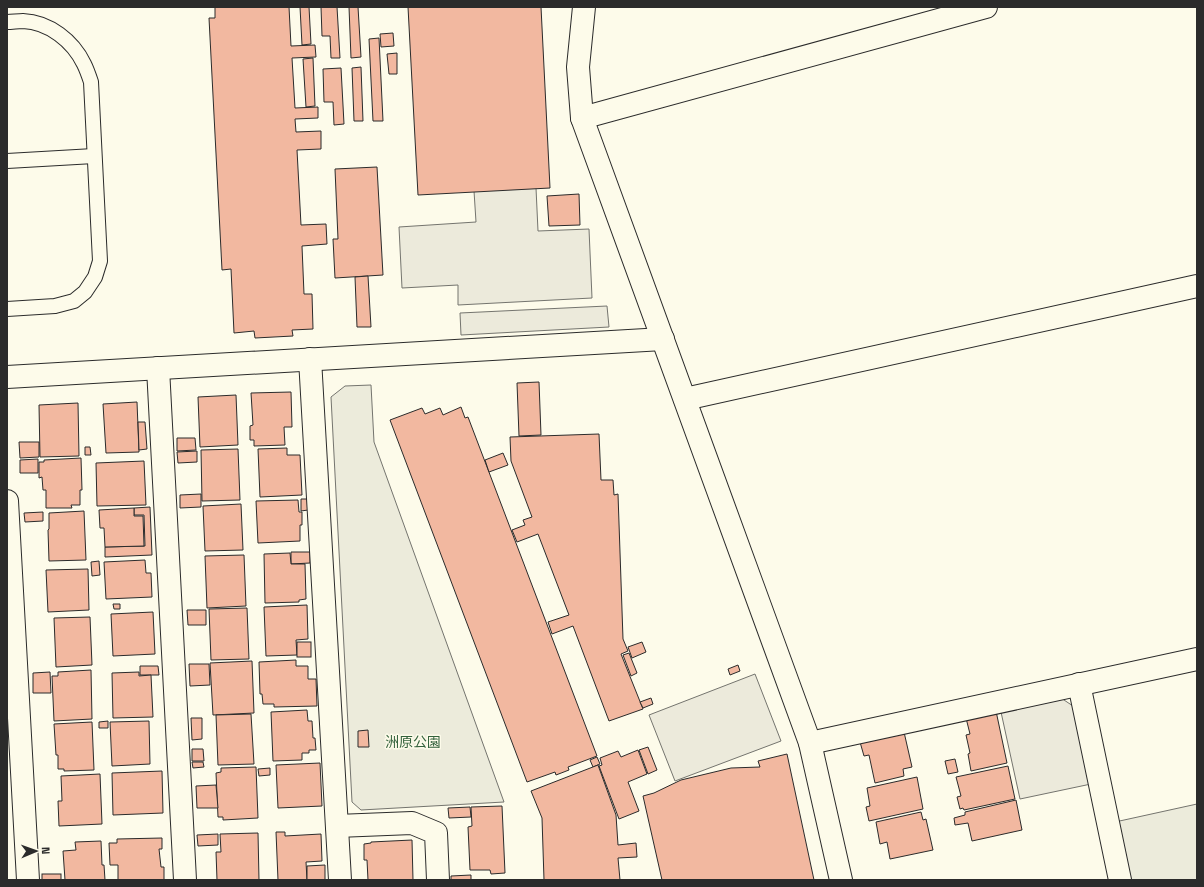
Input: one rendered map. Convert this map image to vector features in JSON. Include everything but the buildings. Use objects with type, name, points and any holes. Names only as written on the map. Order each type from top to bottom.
[{"type":"street","points":[[584,7],[578,67],[582,118],[810,743],[841,880]]},
{"type":"street","points":[[582,118],[986,7]]},
{"type":"street","points":[[685,399],[1197,286]]},
{"type":"street","points":[[7,377],[663,340]]},
{"type":"street","points":[[310,359],[340,880]]},
{"type":"street","points":[[158,368],[185,880]]},
{"type":"street","points":[[7,501],[28,880]]},
{"type":"street","points":[[810,743],[1197,659]]},
{"type":"street","points":[[1079,684],[1120,880]]},
{"type":"street","points":[[337,826],[412,823],[436,833],[438,880]]},
{"type":"lane","points":[[7,22],[24,21],[43,25],[61,36],[74,48],[84,64],[91,82],[100,261],[95,277],[84,292],[74,301],[55,306],[7,309]]},
{"type":"lane","points":[[7,161],[94,156]]},
{"type":"green space","name":"洲原公園","points":[[371,385],[374,442],[504,802],[361,810],[352,802],[331,397],[345,386]]},
{"type":"green space","points":[[1197,804],[1197,880],[1128,880],[1115,822]]},
{"type":"shaded area","points":[[536,188],[538,231],[589,229],[592,298],[458,305],[458,285],[402,288],[399,227],[476,222],[474,191]]},
{"type":"shaded area","points":[[607,306],[609,327],[461,335],[460,313]]},
{"type":"shaded area","points":[[755,674],[781,741],[675,781],[649,715]]},
{"type":"shaded area","points":[[1061,698],[1073,706],[1091,784],[1020,799],[1001,712]]}]
